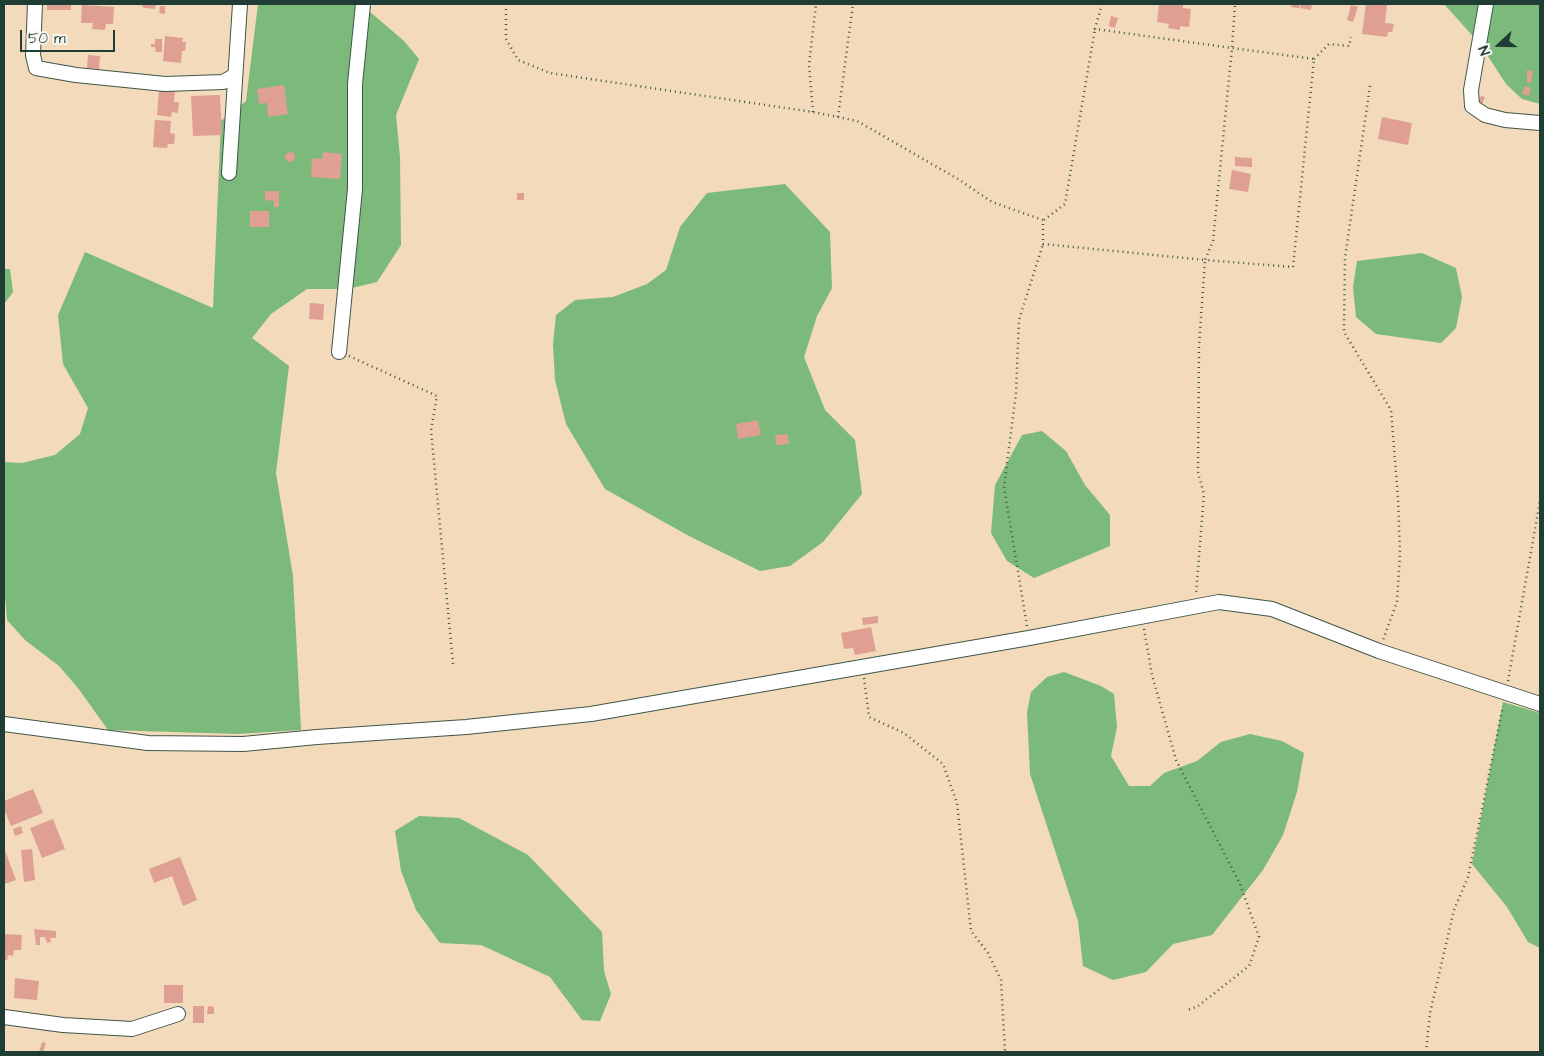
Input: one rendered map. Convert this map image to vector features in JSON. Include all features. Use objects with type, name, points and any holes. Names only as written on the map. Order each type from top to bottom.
[{"type":"street","points":[[35,4],[33,55],[36,68],[76,75],[165,84],[222,82],[234,76]]},
{"type":"street","points":[[230,173],[234,76],[240,4]]},
{"type":"street","points":[[339,352],[355,189],[355,84],[363,4]]},
{"type":"street","points":[[1486,4],[1471,90],[1472,106],[1486,115],[1505,120],[1540,123]]},
{"type":"street","points":[[4,724],[148,743],[243,744],[318,736],[466,727],[591,714],[1029,638],[1194,605],[1219,602],[1272,609],[1378,651],[1540,704]]},
{"type":"street","points":[[4,1017],[63,1025],[132,1029],[178,1014]]},
{"type":"path","points":[[506,4],[506,40],[518,60],[550,73],[813,112],[857,121],[958,179],[992,202],[1043,220]]},
{"type":"path","points":[[813,112],[809,65],[816,4]]},
{"type":"path","points":[[838,117],[853,4]]},
{"type":"path","points":[[1043,220],[1065,204],[1095,29],[1102,4]]},
{"type":"path","points":[[1194,605],[1204,494],[1198,473],[1199,346],[1205,260],[1214,241],[1235,4]]},
{"type":"path","points":[[1095,29],[1314,60]]},
{"type":"path","points":[[1044,244],[1293,267],[1314,60],[1329,44],[1350,46],[1352,37]]},
{"type":"path","points":[[1370,86],[1345,258],[1343,290],[1344,332],[1391,410],[1400,554],[1396,602],[1378,651]]},
{"type":"path","points":[[1029,638],[1004,487],[1016,393],[1019,320],[1044,244],[1043,220]]},
{"type":"path","points":[[339,352],[437,396],[431,430],[453,664]]},
{"type":"path","points":[[1426,1052],[1430,1013],[1454,910],[1468,877],[1506,693],[1540,501]]},
{"type":"path","points":[[1142,615],[1152,675],[1176,760],[1240,884],[1259,937],[1249,966],[1198,1006],[1188,1010]]},
{"type":"path","points":[[863,667],[869,717],[904,733],[943,764],[957,803],[971,931],[988,953],[1001,980],[1005,1052]]},
{"type":"green space","points":[[258,4],[364,4],[370,12],[404,41],[419,59],[396,115],[400,157],[401,245],[377,282],[348,289],[307,289],[271,314],[252,338],[289,366],[276,473],[293,576],[301,730],[237,734],[108,730],[78,688],[59,666],[25,640],[7,620],[4,584],[4,462],[22,463],[55,455],[80,434],[88,408],[63,364],[58,315],[85,252],[213,308],[221,121],[246,101]]},
{"type":"green space","points":[[1444,4],[1540,4],[1540,104],[1522,99],[1506,84],[1480,44]]},
{"type":"green space","points":[[785,184],[830,232],[832,288],[817,316],[804,357],[825,410],[855,440],[862,494],[823,542],[790,566],[760,571],[689,536],[605,489],[566,424],[555,380],[553,344],[556,315],[575,300],[613,297],[647,284],[666,270],[680,227],[707,193]]},
{"type":"green space","points":[[1422,253],[1456,268],[1462,297],[1456,328],[1441,343],[1376,334],[1356,317],[1353,287],[1357,261]]},
{"type":"green space","points":[[4,269],[10,269],[13,292],[4,304]]},
{"type":"green space","points":[[1042,431],[1066,451],[1085,485],[1110,515],[1110,546],[1034,578],[1007,561],[991,533],[995,485],[1022,435]]},
{"type":"green space","points":[[1064,672],[1101,686],[1114,694],[1117,727],[1111,756],[1129,786],[1150,786],[1164,773],[1197,761],[1221,742],[1250,734],[1282,741],[1304,753],[1297,792],[1283,835],[1263,870],[1212,935],[1173,944],[1146,972],[1113,980],[1083,966],[1078,921],[1030,774],[1027,712],[1031,692],[1047,677]]},
{"type":"green space","points":[[1503,702],[1540,713],[1540,948],[1528,942],[1507,907],[1472,864]]},
{"type":"green space","points":[[419,816],[459,818],[528,855],[602,932],[604,971],[611,994],[600,1021],[582,1020],[550,977],[481,945],[440,943],[416,910],[401,871],[395,831]]},
{"type":"building","points":[[47,4],[71,4],[71,10],[47,10]]},
{"type":"building","points":[[143,4],[156,4],[155,9],[142,7]]},
{"type":"building","points":[[1159,4],[1183,4],[1183,8],[1191,9],[1189,27],[1180,26],[1180,30],[1168,28],[1169,24],[1157,22]]},
{"type":"building","points":[[1292,4],[1300,4],[1299,8],[1291,7]]},
{"type":"building","points":[[1301,4],[1312,4],[1311,10],[1300,8]]},
{"type":"building","points":[[1366,4],[1387,5],[1385,23],[1394,24],[1392,32],[1388,32],[1387,37],[1362,34]]},
{"type":"building","points":[[82,5],[114,7],[113,24],[106,24],[105,30],[92,29],[93,23],[81,23]]},
{"type":"building","points":[[1351,5],[1358,7],[1353,22],[1347,20]]},
{"type":"building","points":[[160,6],[165,6],[165,14],[159,13]]},
{"type":"building","points":[[1111,16],[1118,18],[1115,28],[1109,26]]},
{"type":"building","points":[[165,36],[183,38],[182,42],[186,42],[185,51],[182,51],[181,63],[163,61]]},
{"type":"building","points":[[155,39],[162,39],[162,52],[156,52],[155,47],[151,47],[151,44],[155,44]]},
{"type":"building","points":[[88,55],[100,56],[99,69],[87,68]]},
{"type":"building","points":[[1527,70],[1533,71],[1531,83],[1527,83]]},
{"type":"building","points":[[284,85],[288,114],[268,117],[267,103],[259,104],[257,89]]},
{"type":"building","points":[[1525,86],[1531,88],[1529,96],[1522,94]]},
{"type":"building","points":[[159,88],[175,90],[174,102],[179,102],[178,113],[172,112],[171,117],[157,115]]},
{"type":"building","points":[[220,95],[222,135],[193,136],[191,96]]},
{"type":"building","points":[[1481,96],[1485,97],[1482,104],[1478,102]]},
{"type":"building","points":[[1382,117],[1412,123],[1408,145],[1378,139]]},
{"type":"building","points":[[155,120],[171,121],[170,133],[175,134],[174,144],[168,144],[167,148],[153,147]]},
{"type":"building","points":[[288,152],[292,152],[295,157],[294,161],[288,162],[285,159],[285,155]]},
{"type":"building","points":[[323,152],[342,154],[340,179],[311,177],[312,158],[322,159]]},
{"type":"building","points":[[1235,157],[1252,158],[1252,167],[1235,166]]},
{"type":"building","points":[[1232,170],[1251,174],[1248,192],[1229,189]]},
{"type":"building","points":[[265,191],[279,191],[279,207],[274,207],[274,201],[265,200]]},
{"type":"building","points":[[517,193],[524,193],[524,200],[517,200]]},
{"type":"building","points":[[250,211],[269,211],[269,227],[250,227]]},
{"type":"building","points":[[310,303],[324,304],[323,320],[309,319]]},
{"type":"building","points":[[758,420],[761,435],[738,439],[736,424]]},
{"type":"building","points":[[788,434],[789,444],[776,445],[775,435]]},
{"type":"building","points":[[878,616],[878,623],[863,625],[862,618]]},
{"type":"building","points":[[871,627],[876,651],[855,655],[853,648],[844,649],[841,633]]},
{"type":"building","points":[[33,789],[43,813],[11,826],[4,809],[4,801]]},
{"type":"building","points":[[53,819],[65,849],[42,858],[30,828]]},
{"type":"building","points":[[21,826],[23,833],[15,836],[13,829]]},
{"type":"building","points":[[4,848],[16,880],[4,884]]},
{"type":"building","points":[[32,849],[35,880],[24,882],[21,850]]},
{"type":"building","points":[[180,857],[197,900],[183,906],[172,876],[154,883],[149,869]]},
{"type":"building","points":[[34,929],[56,931],[56,938],[50,938],[51,942],[47,943],[45,937],[40,937],[40,945],[36,945]]},
{"type":"building","points":[[4,934],[22,935],[21,950],[14,950],[13,956],[8,955],[7,960],[4,960]]},
{"type":"building","points":[[15,978],[39,981],[37,1000],[14,998]]},
{"type":"building","points":[[164,985],[183,985],[183,1003],[164,1003]]},
{"type":"building","points":[[193,1006],[204,1006],[204,1023],[193,1023]]},
{"type":"building","points":[[208,1006],[214,1007],[214,1014],[207,1014]]},
{"type":"building","points":[[42,1042],[46,1043],[43,1052],[39,1052]]}]
